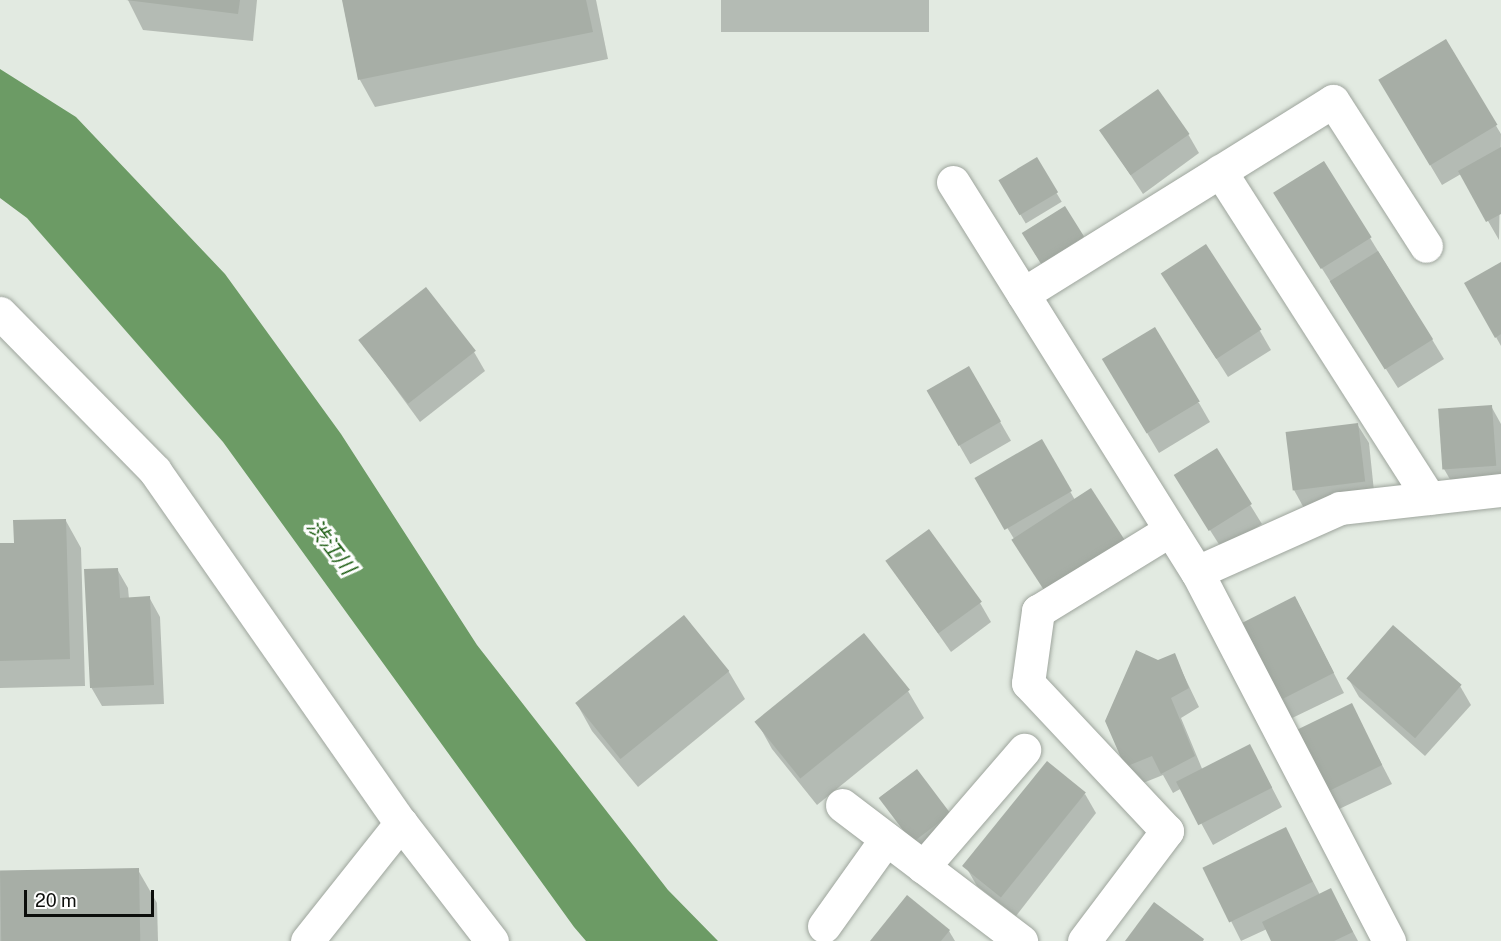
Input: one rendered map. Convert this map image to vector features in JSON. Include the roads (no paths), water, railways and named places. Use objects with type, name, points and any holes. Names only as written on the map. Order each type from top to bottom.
[{"type":"street","points":[[1023,294],[1333,101],[1426,246]]},
{"type":"street","points":[[1220,171],[1429,498]]},
{"type":"street","points":[[953,182],[1197,572],[1389,941]]},
{"type":"street","points":[[0,313],[155,471],[401,823],[492,941]]},
{"type":"street","points":[[1197,572],[1340,508],[1501,490]]},
{"type":"street","points":[[1084,941],[1167,831],[1028,683],[1038,611],[1170,530]]},
{"type":"street","points":[[922,867],[1024,750]]},
{"type":"street","points":[[842,805],[1021,941]]},
{"type":"street","points":[[307,941],[401,823]]},
{"type":"street","points":[[824,926],[886,838]]},
{"type":"water","name":"渋江川","points":[[0,69],[76,117],[225,274],[341,434],[477,645],[668,890],[718,941],[586,941],[574,927],[223,442],[27,218],[0,198]]}]
